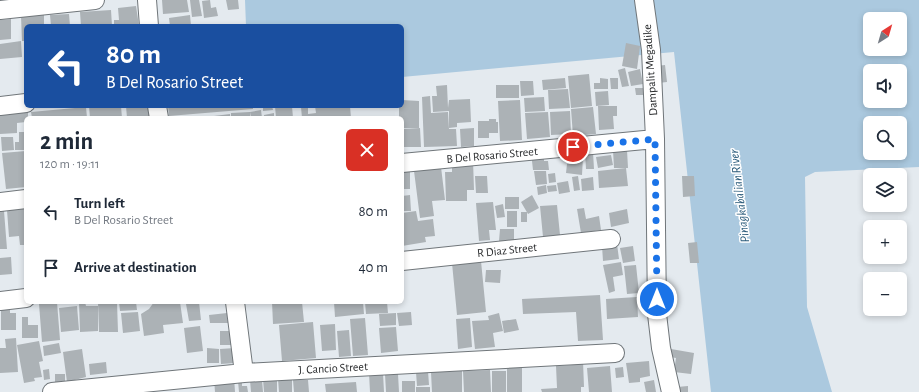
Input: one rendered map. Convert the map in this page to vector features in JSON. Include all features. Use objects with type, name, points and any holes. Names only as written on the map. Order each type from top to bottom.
[{"type":"street","points":[[0,10],[95,0]]},
{"type":"street","points":[[147,0],[149,24]]},
{"type":"street","name":"Dampalit Megadike","points":[[644,0],[651,50],[655,139],[657,314],[661,348],[671,392]]},
{"type":"street","points":[[0,106],[24,103]]},
{"type":"street","name":"B Del Rosario Street","points":[[404,163],[655,139]]},
{"type":"street","points":[[0,202],[24,199]]},
{"type":"street","name":"R Diaz Street","points":[[404,261],[611,239]]},
{"type":"street","points":[[0,301],[24,298]]},
{"type":"street","points":[[235,304],[244,373]]},
{"type":"street","name":"J. Cancio Street","points":[[52,392],[244,373],[615,353]]},
{"type":"water","name":"Pinagkabalian River","points":[[245,0],[919,0],[919,167],[863,168],[863,170],[815,172],[805,177],[807,307],[832,392],[711,392],[674,52],[404,77],[404,24],[246,24]]},
{"type":"building","points":[[162,0],[187,0],[189,12],[163,14]]},
{"type":"building","points":[[190,0],[199,0],[202,16],[192,17]]},
{"type":"building","points":[[210,0],[211,8],[216,7],[218,16],[204,18],[202,1]]},
{"type":"building","points":[[226,0],[238,0],[239,9],[228,10]]},
{"type":"building","points":[[136,6],[139,24],[114,24],[114,20],[119,20],[118,8]]},
{"type":"building","points":[[111,10],[112,24],[81,24],[80,12]]},
{"type":"building","points":[[69,14],[70,24],[51,24],[50,15]]},
{"type":"building","points":[[44,15],[44,24],[24,24],[24,41],[22,41],[21,16]]},
{"type":"building","points":[[190,15],[191,24],[170,24],[169,18]]},
{"type":"building","points":[[11,19],[11,39],[0,40],[0,20]]},
{"type":"building","points":[[21,41],[22,57],[0,59],[0,44]]},
{"type":"building","points":[[626,43],[640,46],[637,69],[622,66]]},
{"type":"building","points":[[665,65],[667,82],[658,83],[656,66]]},
{"type":"building","points":[[625,68],[629,86],[622,87],[618,70]]},
{"type":"building","points":[[640,69],[643,84],[631,86],[628,72]]},
{"type":"building","points":[[589,74],[592,106],[571,108],[568,76]]},
{"type":"building","points":[[565,78],[566,88],[543,90],[542,80]]},
{"type":"building","points":[[600,78],[608,79],[608,89],[594,89],[594,83],[600,83]]},
{"type":"building","points":[[610,78],[618,78],[618,89],[611,89]]},
{"type":"building","points":[[520,81],[533,81],[534,95],[521,96]]},
{"type":"building","points":[[447,85],[448,108],[449,100],[470,99],[471,122],[457,123],[457,127],[449,128],[449,111],[433,112],[432,96],[437,96],[436,86]]},
{"type":"building","points":[[496,85],[519,85],[519,98],[496,98]]},
{"type":"building","points":[[635,88],[643,88],[643,95],[636,95]]},
{"type":"building","points":[[568,89],[570,108],[549,109],[548,90]]},
{"type":"building","points":[[608,91],[609,105],[596,106],[595,92]]},
{"type":"building","points":[[430,96],[431,113],[448,112],[449,129],[456,129],[457,146],[424,147],[422,97]]},
{"type":"building","points":[[544,97],[545,111],[525,112],[524,98]]},
{"type":"building","points":[[404,100],[419,101],[419,128],[404,128],[404,116],[399,116],[399,108],[404,108]]},
{"type":"building","points":[[520,100],[522,140],[500,141],[498,101]]},
{"type":"building","points":[[598,106],[617,106],[617,116],[613,116],[614,129],[599,130]]},
{"type":"building","points":[[593,107],[596,134],[573,136],[571,109]]},
{"type":"building","points":[[86,108],[87,116],[32,116],[31,112]]},
{"type":"building","points":[[89,108],[121,108],[122,116],[90,116]]},
{"type":"building","points":[[126,108],[149,108],[150,116],[127,116]]},
{"type":"building","points":[[168,108],[253,108],[253,109],[169,116]]},
{"type":"building","points":[[263,108],[272,108],[273,110],[263,111]]},
{"type":"building","points":[[275,108],[292,108],[293,116],[276,116]]},
{"type":"building","points":[[301,108],[308,108],[308,114],[316,113],[315,108],[350,108],[351,116],[302,116]]},
{"type":"building","points":[[261,110],[262,116],[251,116],[250,112]]},
{"type":"building","points":[[570,111],[571,134],[551,135],[550,112]]},
{"type":"building","points":[[0,112],[28,112],[28,116],[24,116],[24,122],[17,123],[17,133],[0,134]]},
{"type":"building","points":[[250,112],[250,116],[231,116],[231,113]]},
{"type":"building","points":[[548,112],[550,137],[527,139],[525,113]]},
{"type":"building","points":[[274,113],[274,116],[264,115]]},
{"type":"building","points":[[230,114],[230,116],[214,116]]},
{"type":"building","points":[[489,119],[496,119],[496,122],[498,122],[498,133],[489,133],[489,138],[478,138],[478,121],[489,121]]},
{"type":"building","points":[[420,128],[421,147],[404,147],[404,129]]},
{"type":"building","points":[[474,128],[474,146],[461,147],[460,129]]},
{"type":"building","points":[[19,132],[24,132],[24,150],[15,150],[15,142],[19,142]]},
{"type":"building","points":[[1,137],[13,137],[14,150],[2,151]]},
{"type":"building","points":[[613,150],[627,150],[628,168],[614,168]]},
{"type":"building","points":[[24,151],[24,187],[6,189],[2,153]]},
{"type":"building","points":[[531,152],[544,158],[544,161],[548,161],[549,170],[533,170]]},
{"type":"building","points":[[585,152],[593,152],[594,169],[586,169]]},
{"type":"building","points":[[611,155],[613,165],[598,168],[596,157]]},
{"type":"building","points":[[575,156],[583,157],[582,175],[566,173],[567,164],[575,164]]},
{"type":"building","points":[[473,160],[474,190],[467,190],[467,201],[446,201],[445,172],[452,172],[452,161]]},
{"type":"building","points":[[404,167],[410,167],[410,189],[404,189]]},
{"type":"building","points":[[441,167],[445,200],[432,201],[434,216],[420,218],[414,171]]},
{"type":"building","points":[[626,168],[628,186],[599,188],[598,171]]},
{"type":"building","points":[[534,171],[546,171],[547,184],[536,185]]},
{"type":"building","points":[[555,173],[556,182],[549,183],[548,174]]},
{"type":"building","points":[[475,176],[487,176],[488,193],[476,193]]},
{"type":"building","points":[[578,176],[580,190],[574,191],[572,177]]},
{"type":"building","points":[[682,176],[694,176],[695,196],[683,197]]},
{"type":"building","points":[[593,177],[594,190],[582,191],[581,179]]},
{"type":"building","points":[[568,181],[570,192],[559,194],[557,183]]},
{"type":"building","points":[[546,185],[547,193],[538,195],[537,187]]},
{"type":"building","points":[[556,185],[557,191],[548,192],[547,186]]},
{"type":"building","points":[[410,195],[411,211],[404,211],[404,196]]},
{"type":"building","points":[[532,195],[539,208],[528,214],[521,202]]},
{"type":"building","points":[[505,197],[519,197],[519,209],[505,209]]},
{"type":"building","points":[[493,202],[496,230],[489,230],[490,240],[479,241],[476,203]]},
{"type":"building","points":[[503,204],[505,217],[497,218],[495,206]]},
{"type":"building","points":[[557,205],[560,235],[543,237],[540,206]]},
{"type":"building","points":[[24,206],[24,245],[20,245],[19,236],[9,237],[7,210],[16,210],[16,207]]},
{"type":"building","points":[[584,208],[586,219],[599,216],[601,230],[581,233],[577,209]]},
{"type":"building","points":[[627,209],[629,223],[611,227],[609,213]]},
{"type":"building","points":[[0,211],[4,211],[7,249],[0,249]]},
{"type":"building","points":[[416,211],[418,221],[433,219],[435,236],[425,237],[426,242],[404,246],[404,213]]},
{"type":"building","points":[[507,211],[517,211],[517,227],[507,227]]},
{"type":"building","points":[[521,212],[527,212],[527,222],[521,222]]},
{"type":"building","points":[[500,229],[514,229],[514,241],[499,241]]},
{"type":"building","points":[[697,242],[699,263],[690,263],[688,243]]},
{"type":"building","points":[[617,244],[619,259],[603,261],[602,246]]},
{"type":"building","points":[[633,246],[635,261],[623,263],[620,248]]},
{"type":"building","points":[[11,257],[12,274],[0,275],[0,258]]},
{"type":"building","points":[[481,261],[486,312],[457,315],[452,263]]},
{"type":"building","points":[[621,262],[623,275],[613,277],[615,291],[609,293],[603,265]]},
{"type":"building","points":[[636,265],[639,293],[627,294],[624,266]]},
{"type":"building","points":[[486,270],[501,270],[500,283],[485,282]]},
{"type":"building","points":[[600,295],[603,340],[578,341],[576,312],[523,314],[522,299]]},
{"type":"building","points":[[637,297],[638,317],[607,319],[606,299]]},
{"type":"building","points":[[39,304],[57,304],[60,340],[42,342]]},
{"type":"building","points":[[79,304],[86,304],[86,306],[98,306],[98,331],[80,332]]},
{"type":"building","points":[[98,304],[117,304],[118,332],[99,332]]},
{"type":"building","points":[[119,304],[136,304],[137,310],[120,311]]},
{"type":"building","points":[[153,304],[180,304],[183,323],[163,325],[164,333],[144,336],[141,314],[149,309]]},
{"type":"building","points":[[186,304],[199,304],[201,320],[189,321]]},
{"type":"building","points":[[272,304],[302,304],[304,322],[273,324]]},
{"type":"building","points":[[334,304],[363,304],[364,314],[335,317]]},
{"type":"building","points":[[365,304],[387,304],[388,313],[366,314]]},
{"type":"building","points":[[77,306],[79,330],[61,332],[59,308]]},
{"type":"building","points":[[1,307],[10,307],[10,313],[16,313],[16,330],[1,330]]},
{"type":"building","points":[[138,312],[140,331],[123,333],[121,313]]},
{"type":"building","points":[[411,312],[412,325],[399,326],[397,313]]},
{"type":"building","points":[[227,313],[228,323],[210,323],[209,315]]},
{"type":"building","points":[[396,313],[396,325],[380,326],[379,314]]},
{"type":"building","points":[[499,313],[503,331],[493,333],[495,347],[475,349],[472,321],[489,320],[488,316]]},
{"type":"building","points":[[22,317],[28,317],[28,325],[38,325],[38,338],[22,338]]},
{"type":"building","points":[[365,318],[368,355],[353,356],[350,319]]},
{"type":"building","points":[[470,318],[472,347],[458,349],[456,319]]},
{"type":"building","points":[[516,319],[519,330],[504,333],[502,321]]},
{"type":"building","points":[[313,322],[316,358],[282,361],[279,325]]},
{"type":"building","points":[[335,324],[336,350],[322,351],[320,325]]},
{"type":"building","points":[[200,326],[203,351],[187,353],[184,328]]},
{"type":"building","points":[[396,327],[398,351],[381,353],[379,328]]},
{"type":"building","points":[[349,330],[351,356],[339,357],[337,331]]},
{"type":"building","points":[[220,331],[233,331],[233,345],[220,345]]},
{"type":"building","points":[[16,338],[18,372],[0,373],[0,348],[6,348],[5,339]]},
{"type":"building","points":[[39,341],[43,361],[39,362],[42,377],[34,378],[35,381],[24,383],[17,345]]},
{"type":"building","points":[[59,343],[61,353],[44,356],[43,346]]},
{"type":"building","points":[[207,348],[219,349],[219,363],[207,363]]},
{"type":"building","points":[[235,348],[235,363],[221,364],[220,349]]},
{"type":"building","points":[[82,349],[86,377],[67,382],[63,352]]},
{"type":"building","points":[[671,349],[694,353],[691,374],[674,372],[676,358],[670,357]]},
{"type":"building","points":[[583,361],[584,387],[581,387],[581,392],[542,392],[541,389],[557,388],[556,366],[573,365],[573,362]]},
{"type":"building","points":[[649,361],[650,376],[640,378],[640,382],[629,383],[626,363]]},
{"type":"building","points":[[106,362],[107,373],[90,375],[89,364]]},
{"type":"building","points":[[507,364],[522,364],[522,392],[507,392]]},
{"type":"building","points":[[610,366],[612,392],[589,392],[587,368]]},
{"type":"building","points":[[623,367],[624,377],[616,378],[615,368]]},
{"type":"building","points":[[49,369],[50,379],[44,380],[43,370]]},
{"type":"building","points":[[490,370],[491,392],[464,392],[463,371]]},
{"type":"building","points":[[428,371],[429,385],[417,386],[416,372]]},
{"type":"building","points":[[462,371],[462,392],[432,392],[431,372]]},
{"type":"building","points":[[492,371],[506,371],[506,392],[492,392]]},
{"type":"building","points":[[369,373],[383,373],[384,392],[370,392]]},
{"type":"building","points":[[55,374],[65,374],[65,383],[55,384]]},
{"type":"building","points":[[385,374],[398,374],[399,392],[386,392]]},
{"type":"building","points":[[234,377],[235,392],[215,392],[214,379]]},
{"type":"building","points":[[263,379],[277,379],[277,392],[264,392]]},
{"type":"building","points":[[278,379],[292,379],[292,392],[279,392]]},
{"type":"building","points":[[242,380],[242,386],[247,386],[248,392],[239,392],[238,381]]},
{"type":"building","points":[[250,380],[262,380],[263,392],[251,392]]},
{"type":"building","points":[[293,380],[308,380],[309,392],[294,392]]},
{"type":"building","points":[[654,380],[656,392],[646,392],[644,382]]},
{"type":"building","points":[[402,381],[415,381],[415,392],[402,392]]},
{"type":"building","points":[[356,382],[357,392],[326,392],[325,384]]},
{"type":"building","points":[[688,386],[688,392],[678,392],[677,387]]},
{"type":"building","points":[[416,387],[430,387],[430,392],[416,392]]},
{"type":"route","points":[[573,147],[655,139],[657,299]]}]
